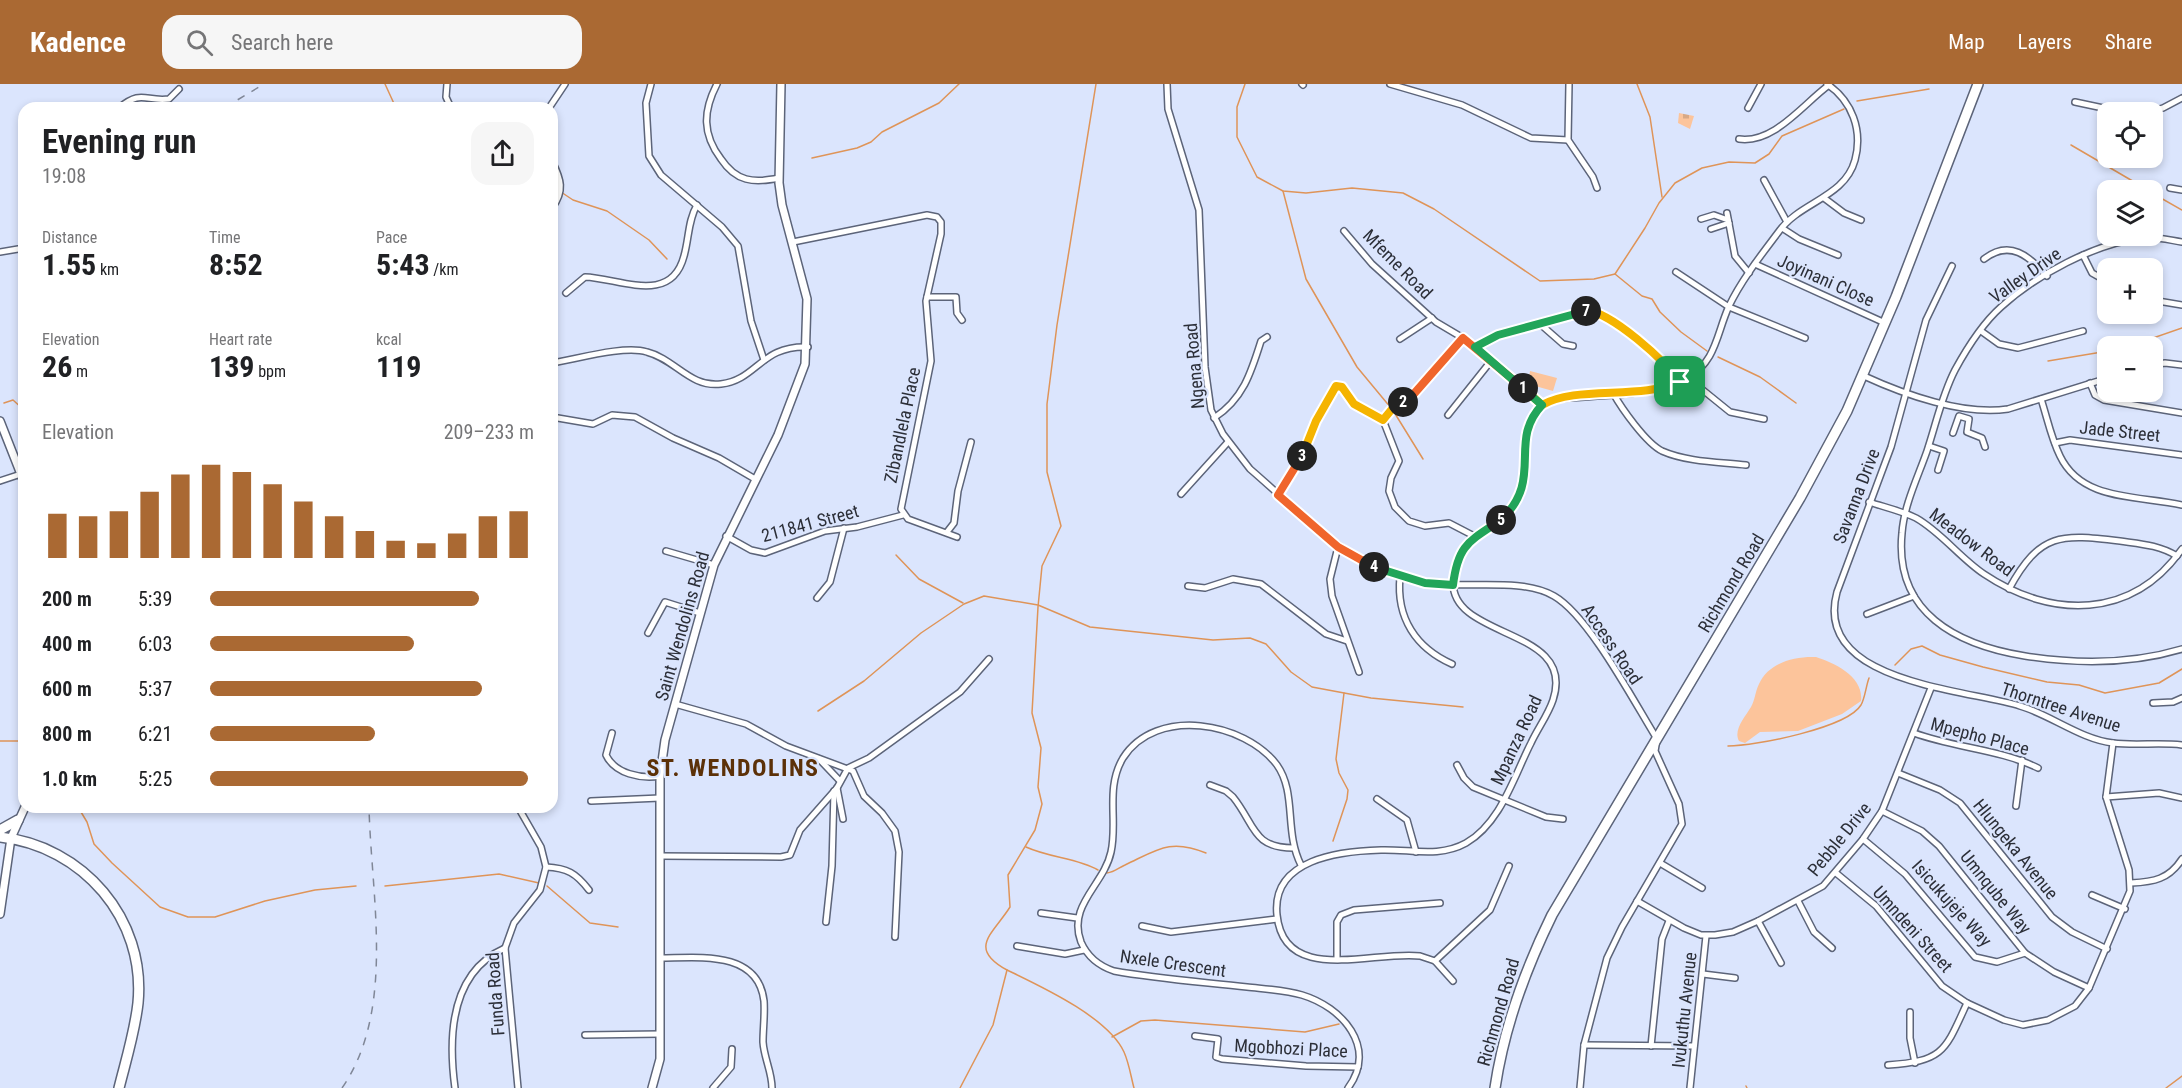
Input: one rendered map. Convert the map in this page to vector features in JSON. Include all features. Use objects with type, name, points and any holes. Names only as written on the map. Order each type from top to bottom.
[{"type":"highway","name":"Richmond Road","points":[[1495,1088],[1509,1022],[1533,952],[1552,915],[1800,498],[1864,376],[1978,84]]},
{"type":"highway","points":[[0,830],[18,820]]},
{"type":"highway","points":[[0,837],[11,838],[59,855],[81,868],[109,897],[122,920],[135,956],[138,1002],[119,1088]]},
{"type":"street","points":[[447,84],[446,97],[448,102]]},
{"type":"street","points":[[553,102],[565,84]]},
{"type":"street","points":[[651,84],[645,111],[650,156],[661,175],[722,227],[738,246],[751,321],[764,360]]},
{"type":"street","points":[[717,84],[705,118],[713,148],[735,174],[742,178],[760,181],[779,178]]},
{"type":"street","name":"Saint Wendolins Road","points":[[652,1088],[660,1059],[660,777],[665,740],[714,565],[794,397],[805,364],[807,299],[782,205],[779,178],[781,84]]},
{"type":"street","name":"Ngena Road","points":[[1167,84],[1168,109],[1199,210],[1206,375],[1214,418],[1228,442],[1245,460],[1250,469],[1338,547],[1371,566],[1400,577],[1453,585]]},
{"type":"street","points":[[1390,84],[1462,105],[1531,138],[1568,140]]},
{"type":"street","points":[[1569,84],[1568,140],[1593,177],[1597,188]]},
{"type":"street","points":[[1748,108],[1761,84]]},
{"type":"street","points":[[1453,585],[1458,557],[1476,537],[1502,519],[1521,493],[1526,471],[1527,427],[1542,405],[1556,399],[1651,391],[1688,378],[1710,356],[1720,338],[1729,307],[1755,264],[1786,222],[1824,198],[1842,182],[1850,171],[1858,145],[1853,114],[1842,95],[1828,85],[1773,132],[1755,140],[1739,138]]},
{"type":"street","points":[[127,102],[141,95],[170,99],[179,89]]},
{"type":"street","points":[[2163,108],[2182,98]]},
{"type":"street","points":[[2075,102],[2097,107]]},
{"type":"street","points":[[558,177],[561,185],[558,200]]},
{"type":"street","points":[[1764,180],[1786,222]]},
{"type":"street","points":[[2170,188],[2182,190]]},
{"type":"street","points":[[1824,198],[1844,213],[1862,220]]},
{"type":"street","points":[[566,293],[585,277],[637,286],[664,281],[677,270],[683,260],[692,214],[697,206]]},
{"type":"street","name":"Zibandlela Place","points":[[793,242],[927,215],[941,222],[941,234],[927,297],[931,361],[902,495],[903,515]]},
{"type":"street","points":[[1701,219],[1714,215],[1728,218]]},
{"type":"street","points":[[1711,229],[1728,218]]},
{"type":"street","points":[[1728,218],[1737,260],[1749,273]]},
{"type":"street","points":[[1782,228],[1799,239],[1838,255]]},
{"type":"street","name":"Mfeme Road","points":[[1344,231],[1372,264],[1441,327],[1475,347],[1542,405]]},
{"type":"street","name":"Valley Drive","points":[[1914,596],[1902,561],[1902,532],[1905,514],[1954,372],[1981,331],[1999,308],[2068,261],[2142,238],[2182,242]]},
{"type":"street","points":[[0,252],[18,249]]},
{"type":"street","points":[[1984,258],[1995,252],[2019,252],[2030,257],[2047,276]]},
{"type":"street","points":[[2083,255],[2092,273],[2097,276]]},
{"type":"street","name":"Joyinani Close","points":[[1755,264],[1886,323]]},
{"type":"street","name":"Savanna Drive","points":[[1931,688],[1910,682],[1862,657],[1838,632],[1834,603],[1891,447],[1926,320],[1952,266]]},
{"type":"street","points":[[1677,272],[1729,307],[1805,338]]},
{"type":"street","points":[[927,297],[956,297],[957,313],[962,320]]},
{"type":"street","points":[[2163,302],[2182,305]]},
{"type":"street","points":[[1475,347],[1490,338],[1539,323],[1584,311],[1599,313],[1672,370],[1680,382]]},
{"type":"street","name":"Mfeme Road","points":[[1400,339],[1432,318]]},
{"type":"street","points":[[1539,323],[1563,344],[1573,346]]},
{"type":"street","points":[[1981,331],[1999,344],[2012,348],[2083,331]]},
{"type":"street","points":[[1214,418],[1238,399],[1255,362],[1261,342],[1267,337]]},
{"type":"street","points":[[1383,420],[1392,409],[1412,396],[1463,338]]},
{"type":"street","points":[[558,362],[640,350],[660,357],[689,378],[711,385],[734,381],[780,350],[807,347]]},
{"type":"street","points":[[1448,415],[1491,362]]},
{"type":"street","points":[[2163,363],[2182,365]]},
{"type":"street","points":[[1864,376],[1905,394],[1942,403],[2000,410],[2097,382]]},
{"type":"street","points":[[1688,378],[1730,412],[1764,419]]},
{"type":"street","points":[[2090,384],[2095,395],[2103,400],[2182,413]]},
{"type":"street","points":[[1278,495],[1301,459],[1303,447],[1335,388],[1340,386],[1354,404],[1383,420],[1399,458],[1391,478],[1389,491],[1395,507],[1405,519],[1425,526],[1449,523],[1476,537]]},
{"type":"street","points":[[1613,393],[1629,417],[1660,450],[1701,461],[1746,465]]},
{"type":"street","points":[[2041,399],[2055,443],[2068,470],[2095,489],[2182,505]]},
{"type":"street","points":[[558,418],[591,424],[612,414],[635,417],[673,438],[719,458],[755,479]]},
{"type":"street","points":[[1953,433],[1959,416],[1969,419],[1967,432],[1982,438],[1985,447]]},
{"type":"street","points":[[0,421],[18,465]]},
{"type":"street","name":"Jade Street","points":[[2055,443],[2070,440],[2182,455]]},
{"type":"street","points":[[947,532],[954,523],[958,491],[970,442]]},
{"type":"street","points":[[1181,494],[1228,442]]},
{"type":"street","points":[[1929,446],[1944,451],[1938,470]]},
{"type":"street","points":[[0,481],[18,478]]},
{"type":"street","name":"Meadow Road","points":[[1869,502],[1918,519],[1974,566],[2009,589],[2054,603],[2077,607],[2104,604],[2129,595],[2154,580],[2182,549]]},
{"type":"street","points":[[903,515],[957,537]]},
{"type":"street","name":"211841 Street","points":[[726,536],[751,550],[765,553],[825,531],[903,515]]},
{"type":"street","points":[[817,598],[830,582],[844,528]]},
{"type":"street","points":[[2009,589],[2030,558],[2045,545],[2062,537],[2082,537],[2158,546],[2177,556]]},
{"type":"street","points":[[1338,547],[1330,586],[1359,672]]},
{"type":"street","points":[[666,551],[714,565]]},
{"type":"street","points":[[1400,577],[1400,602],[1409,630],[1425,648],[1452,664]]},
{"type":"street","points":[[1188,585],[1205,588],[1233,579],[1261,584],[1326,634],[1347,640]]},
{"type":"street","name":"Access Road","points":[[1453,585],[1531,588],[1552,595],[1567,605],[1587,628],[1657,740]]},
{"type":"street","name":"Mpanza Road","points":[[1301,865],[1366,851],[1443,851],[1467,843],[1488,822],[1504,800],[1548,711],[1554,694],[1555,680],[1549,664],[1537,649],[1468,613],[1453,585]]},
{"type":"street","points":[[1867,614],[1914,596],[1927,614],[1959,638],[2018,655],[2067,661],[2105,661],[2182,649]]},
{"type":"street","points":[[648,633],[665,602],[700,612]]},
{"type":"street","points":[[660,856],[787,856],[800,830],[835,789],[848,768],[869,758],[960,692],[989,659]]},
{"type":"street","name":"Pebble Drive","points":[[1706,936],[1733,932],[1758,921],[1823,886],[1836,873],[1882,812],[1931,688]]},
{"type":"street","name":"Thorntree Avenue","points":[[1931,688],[2019,705],[2113,743],[2182,745]]},
{"type":"street","points":[[2153,703],[2173,702],[2182,698]]},
{"type":"street","points":[[675,704],[737,721],[786,746],[848,768],[855,774],[864,796],[887,818],[895,831],[898,852],[895,938]]},
{"type":"street","points":[[1017,946],[1065,954],[1084,950],[1079,936],[1077,918],[1083,902],[1109,860],[1113,835],[1113,788],[1123,758],[1142,738],[1163,728],[1194,724],[1228,734],[1266,752],[1277,765],[1287,784],[1293,848],[1301,865],[1285,879],[1276,906],[1277,919],[1286,941],[1301,955],[1321,959],[1411,955],[1435,961],[1453,981]]},
{"type":"street","name":"Mpepho Place","points":[[1914,733],[1943,743],[2002,753],[2038,768]]},
{"type":"street","points":[[612,734],[606,752],[611,764],[638,776],[660,777]]},
{"type":"street","points":[[1580,1088],[1584,1045],[1607,958],[1682,824],[1679,804],[1655,751],[1657,740]]},
{"type":"street","name":"Umndeni Street","points":[[1836,873],[1876,906],[1942,986],[1967,1003],[2013,1023],[2034,1024],[2075,1006],[2089,987],[2107,949],[2125,909],[2131,883],[2106,797],[2113,743]]},
{"type":"street","points":[[819,759],[840,781]]},
{"type":"street","points":[[2016,806],[2022,760]]},
{"type":"street","points":[[1457,765],[1464,778],[1473,787],[1546,817],[1563,819]]},
{"type":"street","name":"Hlungeka Avenue","points":[[1898,773],[1953,797],[2052,917],[2072,932],[2107,949]]},
{"type":"street","points":[[1210,785],[1226,790],[1233,797],[1263,842],[1276,847],[1293,848]]},
{"type":"street","points":[[835,789],[843,819]]},
{"type":"street","points":[[826,922],[832,866],[835,789]]},
{"type":"street","points":[[2106,797],[2159,793],[2182,798]]},
{"type":"street","points":[[591,801],[622,802],[660,798]]},
{"type":"street","points":[[1377,798],[1407,820],[1416,852]]},
{"type":"street","name":"Umnqube Way","points":[[1882,812],[1922,831],[1939,846],[2025,953],[2054,972],[2089,987]]},
{"type":"street","points":[[0,914],[11,838],[22,813]]},
{"type":"street","points":[[521,813],[541,847],[546,867],[563,868],[575,873],[589,890]]},
{"type":"street","name":"Isicukujeje Way","points":[[1863,839],[1905,874],[1975,957],[1997,962],[2025,953]]},
{"type":"street","points":[[2131,883],[2161,879],[2170,873],[2182,859]]},
{"type":"street","points":[[1660,863],[1702,888]]},
{"type":"street","points":[[1435,961],[1490,910],[1509,866]]},
{"type":"street","name":"Funda Road","points":[[518,1088],[505,948],[514,923],[540,890],[546,867]]},
{"type":"street","points":[[2092,896],[2125,909]]},
{"type":"street","points":[[1637,901],[1669,921],[1706,936]]},
{"type":"street","points":[[1798,901],[1814,932],[1832,948]]},
{"type":"street","points":[[1337,959],[1336,926],[1339,917],[1348,911],[1440,903]]},
{"type":"street","points":[[1041,913],[1077,918]]},
{"type":"street","points":[[1142,926],[1171,932],[1277,919]]},
{"type":"street","points":[[1651,1046],[1662,939],[1669,921]]},
{"type":"street","points":[[1758,921],[1781,963]]},
{"type":"street","name":"Ivukuthu Avenue","points":[[1690,1088],[1706,936]]},
{"type":"street","points":[[455,1088],[451,1041],[455,1012],[475,968],[491,954],[505,948]]},
{"type":"street","name":"Nxele Crescent","points":[[1084,950],[1098,964],[1114,971],[1293,993],[1312,998],[1339,1014],[1352,1028],[1358,1042],[1358,1067],[1348,1088]]},
{"type":"street","points":[[660,958],[723,958],[734,962],[751,974],[764,999],[766,1059],[772,1088]]},
{"type":"street","points":[[1703,974],[1735,978]]},
{"type":"street","points":[[1888,1065],[1915,1063],[1932,1058],[1946,1045],[1967,1003]]},
{"type":"street","points":[[1910,1012],[1910,1038],[1915,1063]]},
{"type":"street","points":[[585,1035],[660,1034]]},
{"type":"street","name":"Mgobhozi Place","points":[[1195,1036],[1218,1039],[1216,1057],[1222,1059],[1306,1066],[1358,1067]]},
{"type":"street","points":[[1584,1045],[1694,1046]]},
{"type":"street","points":[[713,1088],[731,1067],[732,1049]]},
{"type":"green space","points":[[1679,113],[1694,116],[1690,129],[1678,123]]},
{"type":"green space","points":[[1530,371],[1557,378],[1553,391],[1528,384]]},
{"type":"green space","points":[[1816,657],[1847,672],[1858,685],[1861,701],[1842,714],[1798,731],[1760,732],[1745,743],[1739,741],[1739,728],[1763,677],[1783,662]]},
{"type":"waterway","points":[[385,84],[393,102]]},
{"type":"waterway","points":[[812,158],[857,148],[871,142],[882,132],[939,103],[959,84]]},
{"type":"waterway","points":[[960,1088],[993,1025],[1007,970],[988,955],[987,940],[1010,907],[1008,875],[1035,830],[1042,804],[1038,787],[1041,748],[1032,713],[1038,607],[1042,566],[1061,526],[1047,472],[1047,404],[1057,325],[1096,84]]},
{"type":"waterway","points":[[1245,84],[1237,107],[1237,137],[1257,177],[1283,191],[1306,193],[1352,188],[1403,193],[1434,209],[1540,281],[1594,279],[1615,274],[1659,203],[1675,183],[1702,168],[1729,162],[1755,163],[1769,154],[1782,136],[1844,109]]},
{"type":"waterway","points":[[1637,84],[1650,117],[1662,197]]},
{"type":"waterway","points":[[1857,101],[1929,89]]},
{"type":"waterway","points":[[2071,145],[2131,180]]},
{"type":"waterway","points":[[1283,191],[1306,279],[1357,367],[1391,408]]},
{"type":"waterway","points":[[558,192],[573,200],[607,211],[649,240],[667,259]]},
{"type":"waterway","points":[[2163,199],[2182,210]]},
{"type":"waterway","points":[[1615,274],[1642,296],[1652,299],[1660,312],[1681,332],[1707,351]]},
{"type":"waterway","points":[[2159,336],[2182,328]]},
{"type":"waterway","points":[[2048,361],[2097,353]]},
{"type":"waterway","points":[[1718,357],[1760,377],[1796,403]]},
{"type":"waterway","points":[[4,403],[13,400],[18,405]]},
{"type":"waterway","points":[[1394,412],[1423,459]]},
{"type":"waterway","points":[[896,555],[919,579],[963,603]]},
{"type":"waterway","points":[[818,711],[864,681],[921,633],[964,604],[984,596],[1038,605],[1090,627],[1213,640],[1250,638],[1266,644],[1291,672],[1312,687],[1371,698],[1463,707]]},
{"type":"waterway","points":[[1895,665],[1911,649],[1922,646],[1940,655],[1983,667],[2047,682],[2079,685],[2105,693],[2159,683],[2182,669]]},
{"type":"waterway","points":[[1728,746],[1778,739],[1838,721],[1861,705],[1869,678]]},
{"type":"waterway","points":[[1333,841],[1348,790],[1339,773],[1336,759],[1344,693]]},
{"type":"waterway","points":[[0,741],[18,741]]},
{"type":"waterway","points":[[82,813],[94,844],[112,863],[160,907],[188,917],[215,917],[265,901],[315,890],[356,886]]},
{"type":"waterway","points":[[1107,873],[1155,851],[1173,846],[1183,846],[1206,853]]},
{"type":"waterway","points":[[1026,847],[1098,870]]},
{"type":"waterway","points":[[385,886],[499,874],[539,883]]},
{"type":"waterway","points":[[547,886],[590,923],[618,927]]},
{"type":"waterway","points":[[1007,970],[1072,1004],[1104,1027],[1116,1039],[1124,1052],[1134,1088]]},
{"type":"waterway","points":[[1112,1037],[1141,1021],[1155,1020],[1305,1032],[1339,1024]]},
{"type":"waterway","points":[[2166,1088],[2182,1076]]},
{"type":"railway","points":[[234,102],[264,84]]},
{"type":"railway","points":[[342,1088],[359,1057],[369,1024],[375,988],[376,914],[369,813]]},
{"type":"district","name":"ST. WENDOLINS","points":[[733,768]]},
{"type":"route","points":[[1680,382],[1671,387],[1651,391],[1556,399],[1542,405],[1527,391],[1475,347],[1463,338],[1412,396],[1392,409],[1383,420],[1354,404],[1342,387],[1335,386],[1303,447],[1301,459],[1278,495],[1338,547],[1371,566],[1425,583],[1453,585],[1455,565],[1464,547],[1502,519],[1513,507],[1521,493],[1526,471],[1527,427],[1533,414],[1542,405],[1475,347],[1498,335],[1569,314],[1592,310],[1604,315],[1628,333],[1672,370],[1680,382]]}]
